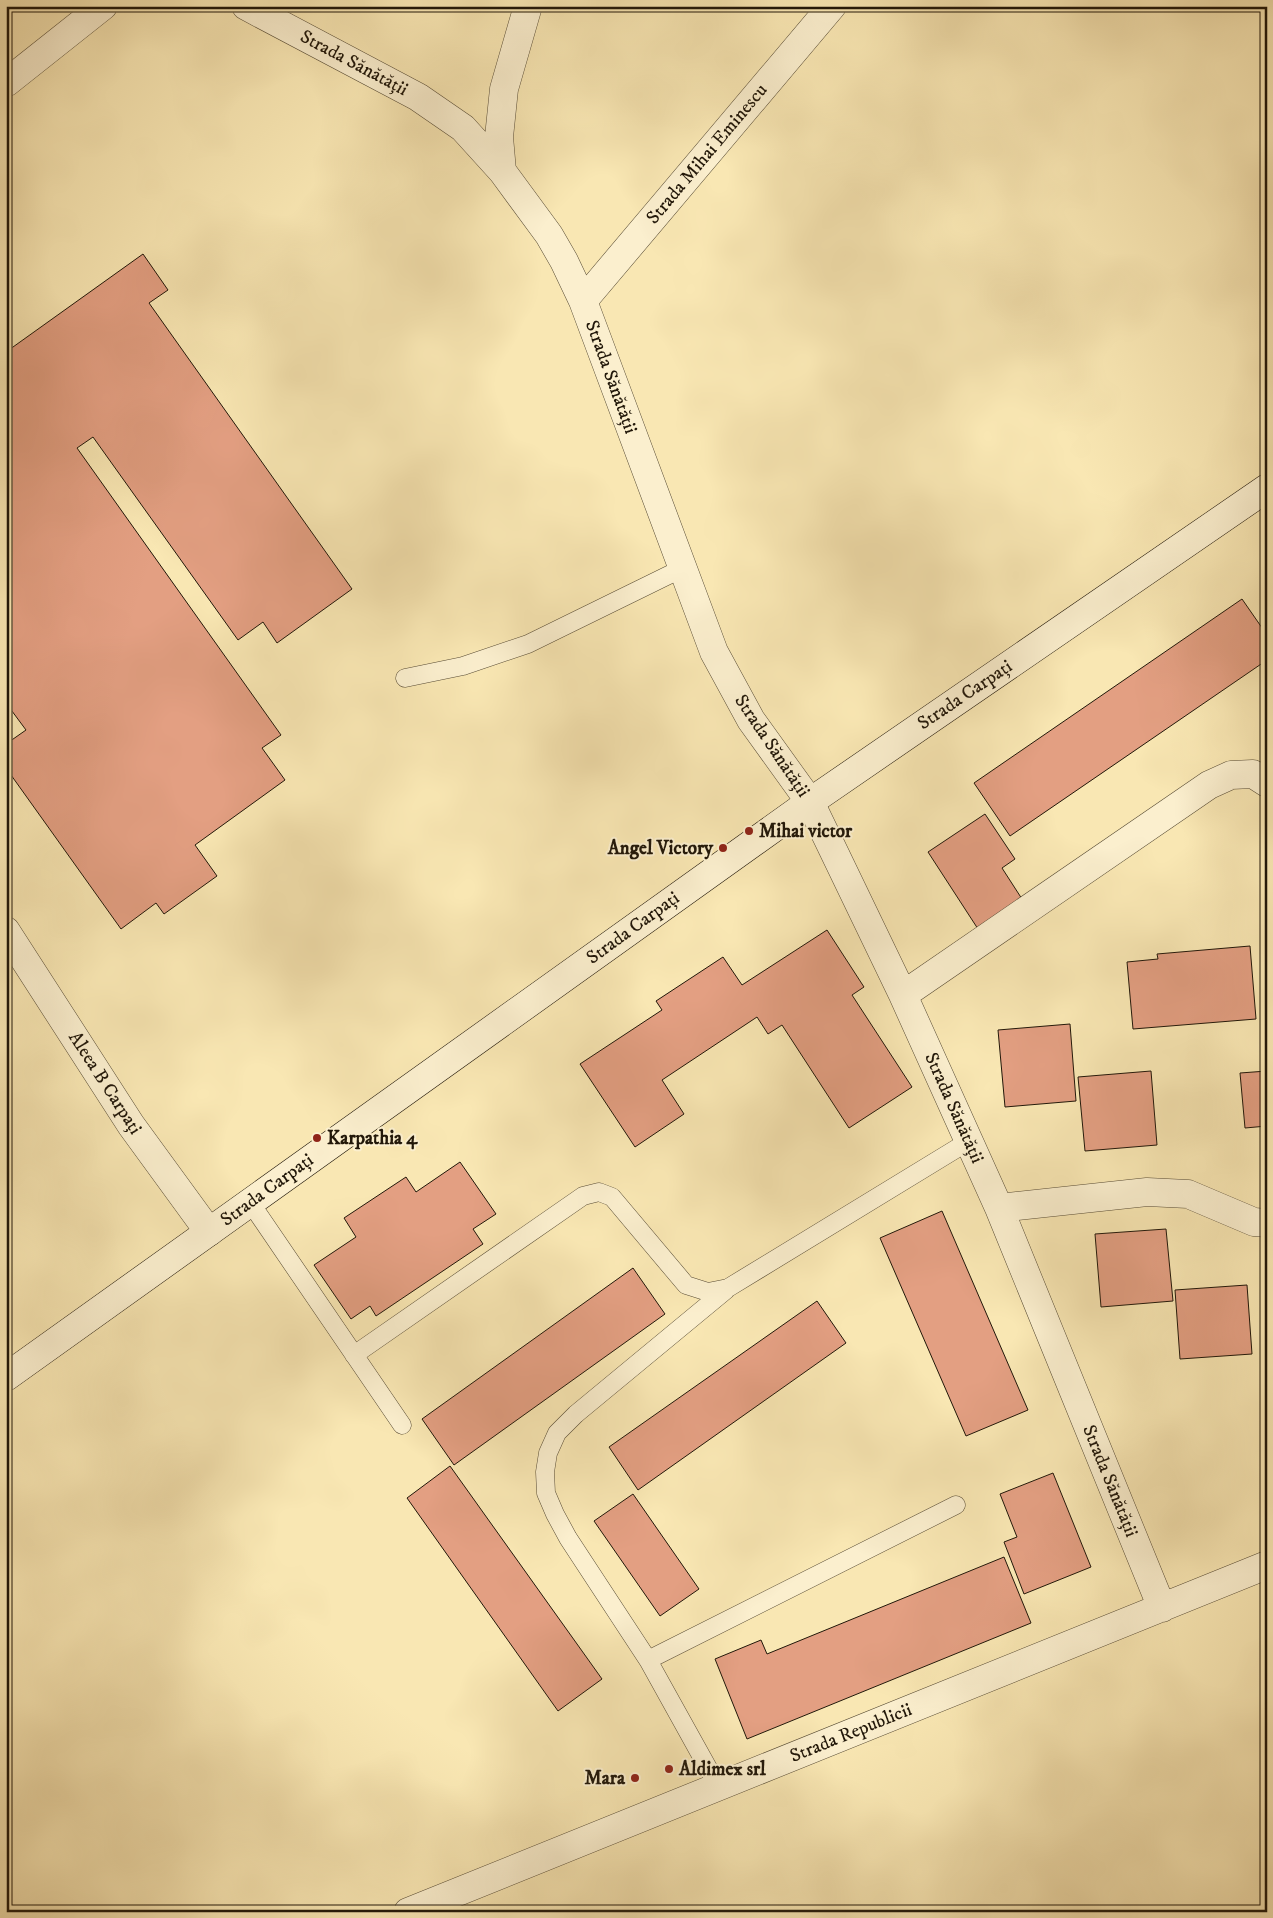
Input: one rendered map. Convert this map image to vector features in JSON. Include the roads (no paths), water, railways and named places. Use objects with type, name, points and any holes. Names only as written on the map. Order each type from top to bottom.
[{"type":"street","points":[[6,83],[103,6]]},
{"type":"street","name":"Strada Sănătății","points":[[246,6],[418,97],[463,128],[502,171],[549,235],[564,261],[583,301],[714,652],[751,720],[810,802],[903,995],[998,1208],[1162,1608]]},
{"type":"street","points":[[502,171],[499,137],[504,89],[528,6]]},
{"type":"street","name":"Strada Mihai Eminescu","points":[[583,301],[832,6]]},
{"type":"street","name":"Strada Carpați","points":[[6,1377],[810,802],[1267,488]]},
{"type":"street","points":[[903,995],[1209,785],[1231,775],[1253,774],[1267,783]]},
{"type":"street","name":"Aleea B Carpați","points":[[6,931],[131,1125],[209,1232]]},
{"type":"street","points":[[998,1208],[1146,1192],[1188,1194],[1254,1222],[1267,1223]]},
{"type":"street","name":"Strada Republicii","points":[[408,1912],[450,1904],[718,1786],[1267,1565]]},
{"type":"lane","points":[[405,678],[463,666],[528,644],[683,568]]},
{"type":"lane","points":[[718,1786],[648,1660],[568,1538],[555,1514],[546,1493],[545,1472],[548,1452],[557,1433],[576,1414],[728,1288],[969,1141]]},
{"type":"lane","points":[[354,1355],[583,1196],[599,1192],[612,1197],[686,1285],[708,1292],[728,1288]]},
{"type":"lane","points":[[250,1202],[402,1425]]},
{"type":"lane","points":[[648,1660],[956,1505]]},
{"type":"place","name":"Mihai victor","points":[[749,831]]},
{"type":"place","name":"Angel Victory","points":[[723,848]]},
{"type":"place","name":"Karpathia 4","points":[[317,1138]]},
{"type":"place","name":"Aldimex srl","points":[[669,1769]]},
{"type":"place","name":"Mara","points":[[635,1778]]}]
